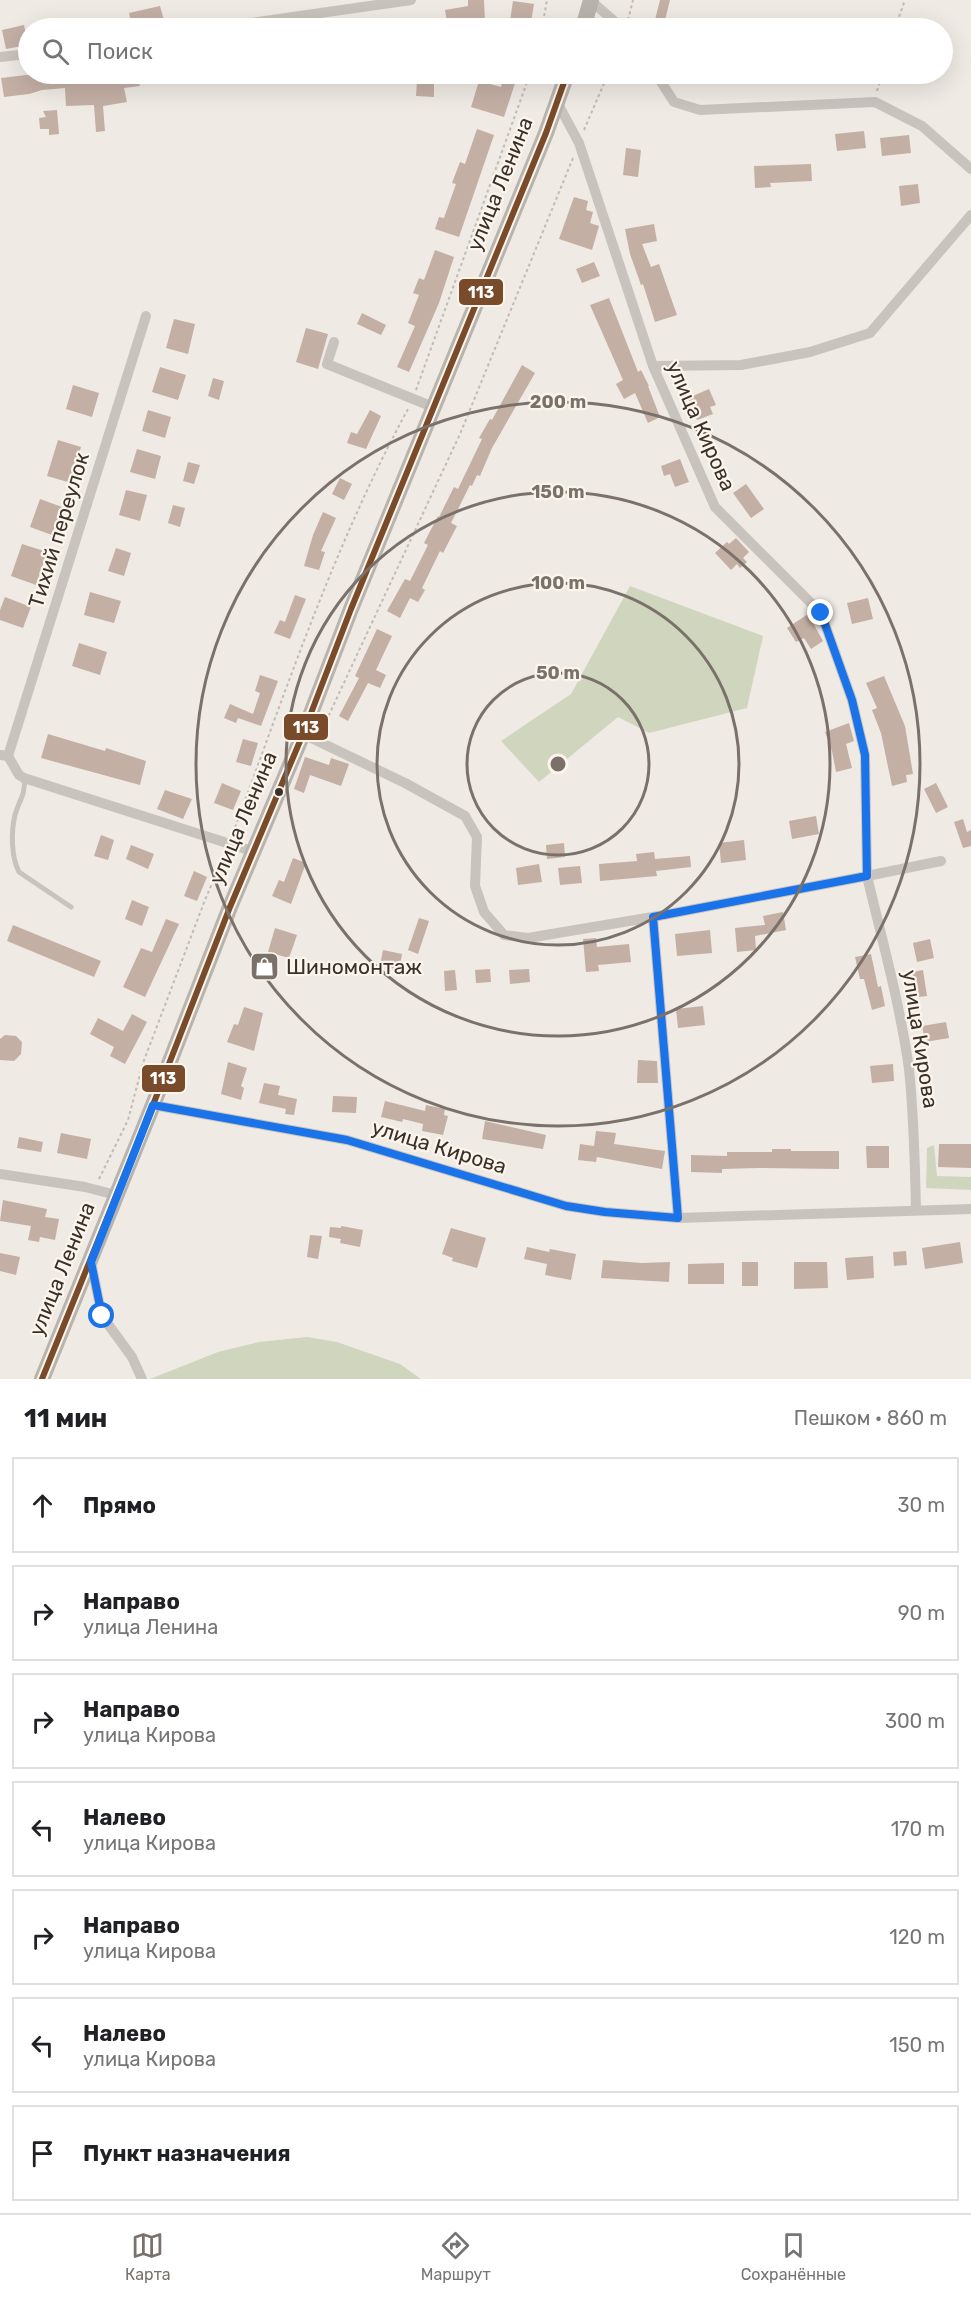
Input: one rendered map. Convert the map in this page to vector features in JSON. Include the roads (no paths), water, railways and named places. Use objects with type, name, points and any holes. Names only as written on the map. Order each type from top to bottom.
[{"type":"main road","points":[[586,18],[591,0]]},
{"type":"main road","name":"улица Ленина","points":[[42,1379],[91,1262],[230,907],[310,737],[351,609],[563,84]]},
{"type":"street","points":[[286,18],[411,0]]},
{"type":"street","points":[[591,0],[612,18]]},
{"type":"street","points":[[0,57],[18,55]]},
{"type":"street","points":[[662,84],[674,102],[700,110],[875,102],[922,126],[971,169]]},
{"type":"street","name":"улица Кирова","points":[[556,102],[579,143],[653,366],[715,507],[821,613],[852,700],[865,755],[867,876],[894,987],[908,1067],[914,1125],[916,1210]]},
{"type":"street","points":[[653,366],[741,365],[810,352],[870,333],[971,215]]},
{"type":"street","name":"Тихий переулок","points":[[4,756],[147,316]]},
{"type":"street","points":[[334,342],[327,364],[433,407]]},
{"type":"street","points":[[310,737],[465,816],[477,837],[475,886],[484,912],[504,934],[528,938],[653,917],[941,861]]},
{"type":"street","points":[[4,756],[24,778],[255,852]]},
{"type":"street","points":[[653,917],[678,1218]]},
{"type":"street","name":"улица Кирова","points":[[153,1105],[347,1140],[566,1206],[605,1212],[678,1218],[971,1209]]},
{"type":"street","points":[[0,1174],[94,1189],[116,1195]]},
{"type":"street","points":[[91,1262],[102,1316],[132,1357],[142,1379]]},
{"type":"lane","points":[[24,778],[25,791],[15,814],[13,830],[15,864],[19,872],[71,907]]},
{"type":"place","name":"Шиномонтаж","points":[[265,967]]}]
